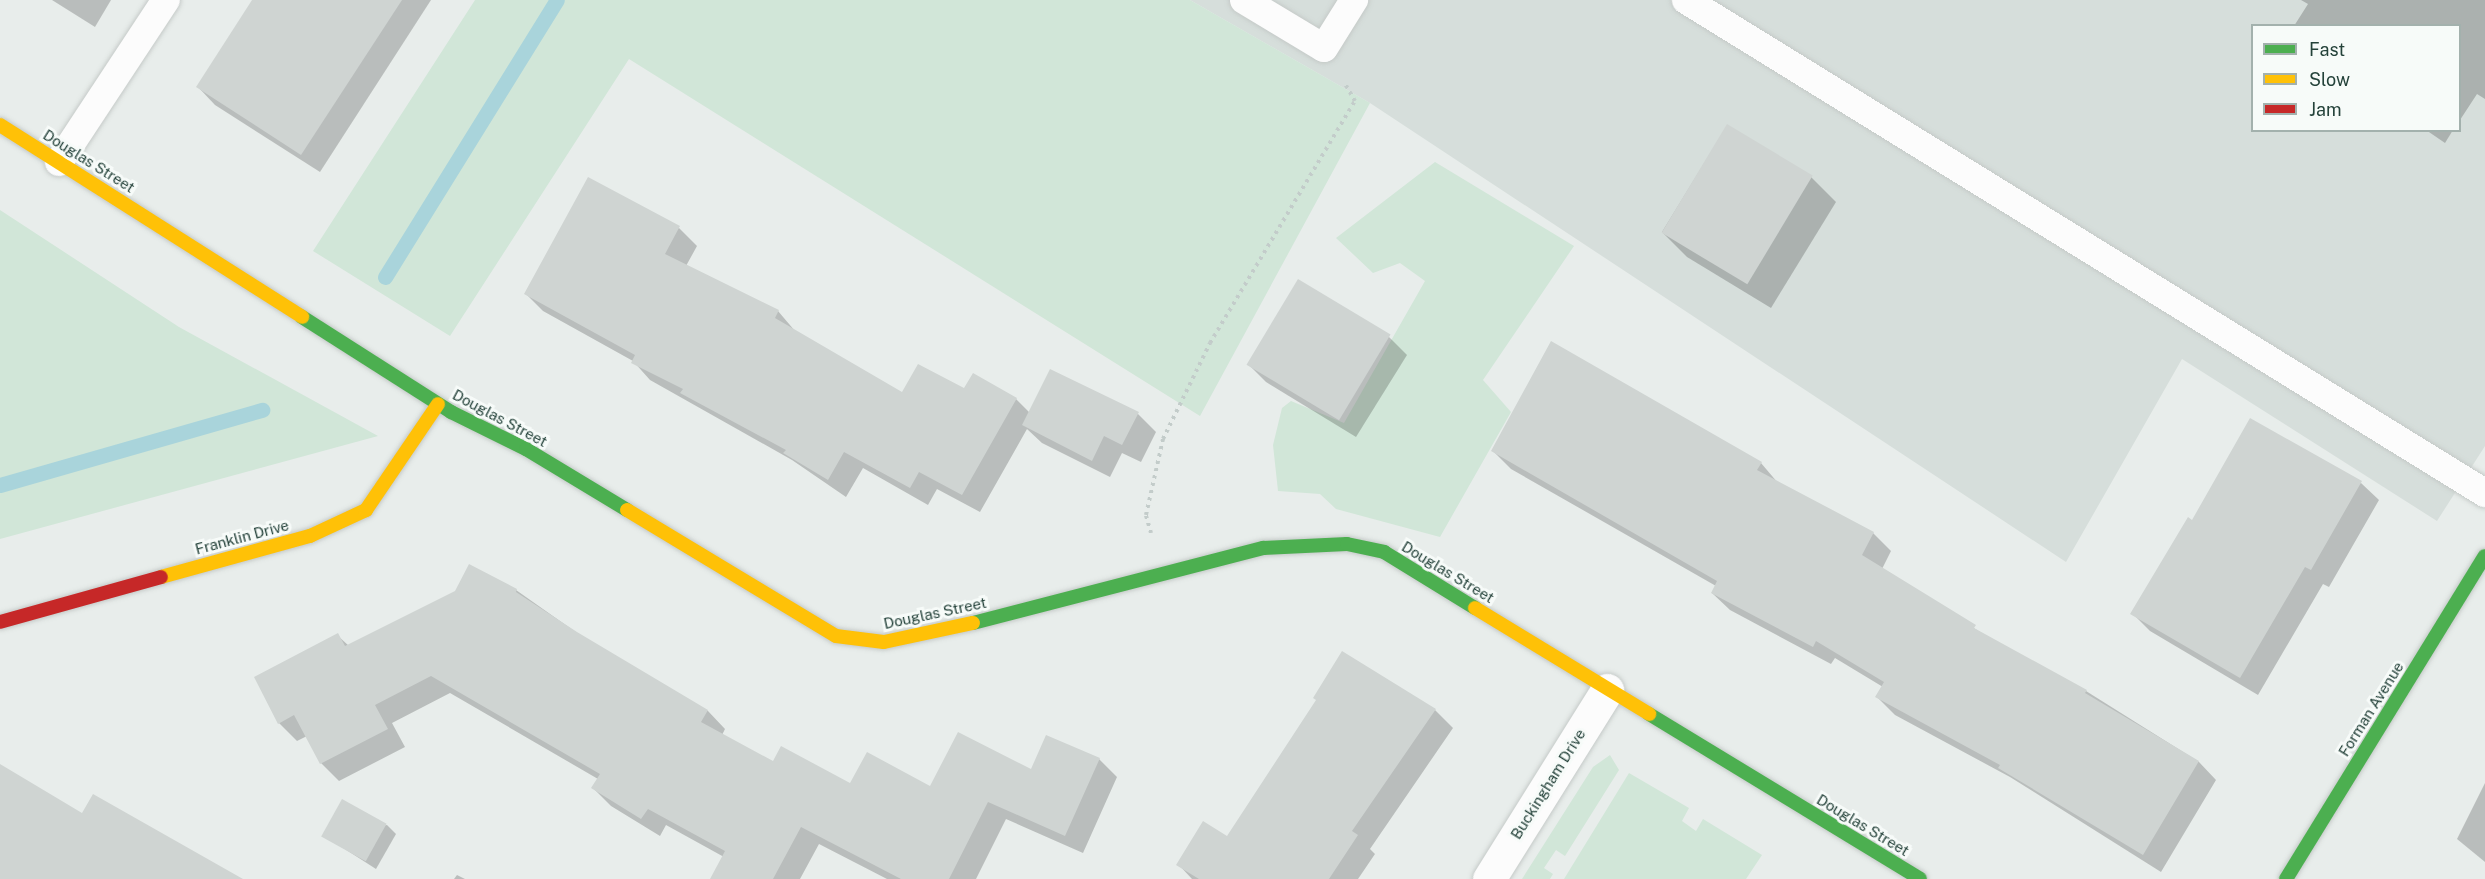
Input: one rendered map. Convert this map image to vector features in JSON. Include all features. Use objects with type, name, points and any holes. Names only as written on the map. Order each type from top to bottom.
[{"type":"street","name":"Douglas Street","points":[[0,125],[438,404],[526,449],[837,636],[884,642],[936,632],[1263,548],[1347,544],[1384,552],[1606,690],[1920,879]]},
{"type":"street","name":"Franklin Drive","points":[[0,622],[310,536],[366,510],[438,404]]},
{"type":"street","name":"Forman Avenue","points":[[2286,879],[2485,556]]},
{"type":"street","name":"Buckingham Drive","points":[[1489,879],[1606,690]]},
{"type":"lane","points":[[59,162],[166,0]]},
{"type":"lane","points":[[1244,0],[1324,48],[1354,0]]},
{"type":"lane","points":[[1686,0],[2485,493]]},
{"type":"path","points":[[1164,574],[1146,515],[1163,439],[1210,343],[1355,101],[1324,48]]},
{"type":"shaded area","points":[[1190,0],[2485,0],[2485,446],[2437,521],[2182,359],[2066,562],[1370,103]]},
{"type":"green space","points":[[475,0],[1190,0],[1370,103],[1200,416],[629,59],[450,336],[313,251]]},
{"type":"green space","points":[[1435,162],[1574,246],[1483,380],[1511,412],[1440,537],[1336,509],[1320,494],[1278,491],[1273,445],[1282,408],[1291,401],[1344,423],[1425,281],[1400,263],[1373,273],[1336,238]]},
{"type":"green space","points":[[0,210],[179,327],[378,436],[0,539]]},
{"type":"green space","points":[[1610,755],[1619,770],[1565,856],[1556,850],[1544,868],[1553,874],[1550,879],[1522,879],[1593,767]]},
{"type":"green space","points":[[1629,773],[1689,808],[1682,821],[1696,831],[1703,819],[1762,855],[1746,879],[1564,879]]},
{"type":"building","points":[[252,0],[402,0],[301,155],[196,87]]},
{"type":"building","points":[[1727,124],[1813,176],[1747,284],[1662,233]]},
{"type":"building","points":[[588,177],[680,226],[665,254],[779,310],[775,318],[902,392],[918,364],[964,388],[973,373],[1017,398],[962,495],[919,472],[910,488],[844,452],[828,480],[783,453],[786,450],[680,393],[683,389],[631,363],[635,355],[524,294]]},
{"type":"building","points":[[1298,279],[1391,335],[1339,420],[1246,365]]},
{"type":"building","points":[[1551,341],[1762,462],[1757,470],[1874,532],[1862,555],[1976,625],[1974,628],[2087,690],[2085,693],[2199,761],[2143,855],[1998,768],[2000,765],[1875,697],[1884,682],[1816,641],[1813,647],[1711,593],[1717,581],[1491,451]]},
{"type":"building","points":[[1050,369],[1139,412],[1122,445],[1104,436],[1092,461],[1022,425]]},
{"type":"building","points":[[2250,418],[2362,481],[2311,570],[2305,567],[2240,678],[2130,614],[2188,517],[2192,520]]},
{"type":"building","points":[[469,564],[517,589],[516,592],[577,632],[708,710],[701,722],[773,761],[781,746],[850,783],[867,752],[930,786],[958,732],[1031,769],[1046,735],[1100,758],[1065,836],[988,802],[949,879],[901,879],[801,827],[773,879],[710,879],[725,851],[648,809],[641,819],[591,788],[600,774],[431,676],[375,705],[388,729],[320,764],[294,715],[278,724],[254,677],[338,633],[345,646],[455,591]]},
{"type":"building","points":[[1342,651],[1436,709],[1352,831],[1358,835],[1329,879],[1199,879],[1176,865],[1203,821],[1227,836],[1316,700],[1313,698]]},
{"type":"building","points":[[0,764],[82,813],[93,794],[243,879],[0,879]]},
{"type":"building","points":[[342,799],[387,824],[366,861],[321,837]]},
{"type":"waterway","points":[[385,277],[557,0]]},
{"type":"waterway","points":[[0,485],[262,410]]},
{"type":"traffic: fast","points":[[302,317],[451,412],[526,449],[627,510]]},
{"type":"traffic: fast","points":[[973,623],[1263,548],[1347,544],[1384,552],[1475,608]]},
{"type":"traffic: fast","points":[[2286,879],[2485,556]]},
{"type":"traffic: fast","points":[[1649,714],[1920,879]]},
{"type":"traffic: slow","points":[[0,125],[302,317]]},
{"type":"traffic: slow","points":[[161,577],[310,536],[366,510],[438,404]]},
{"type":"traffic: slow","points":[[627,510],[836,636],[884,642],[973,623]]},
{"type":"traffic: slow","points":[[1475,608],[1649,714]]},
{"type":"traffic: jam","points":[[0,622],[161,577]]}]
